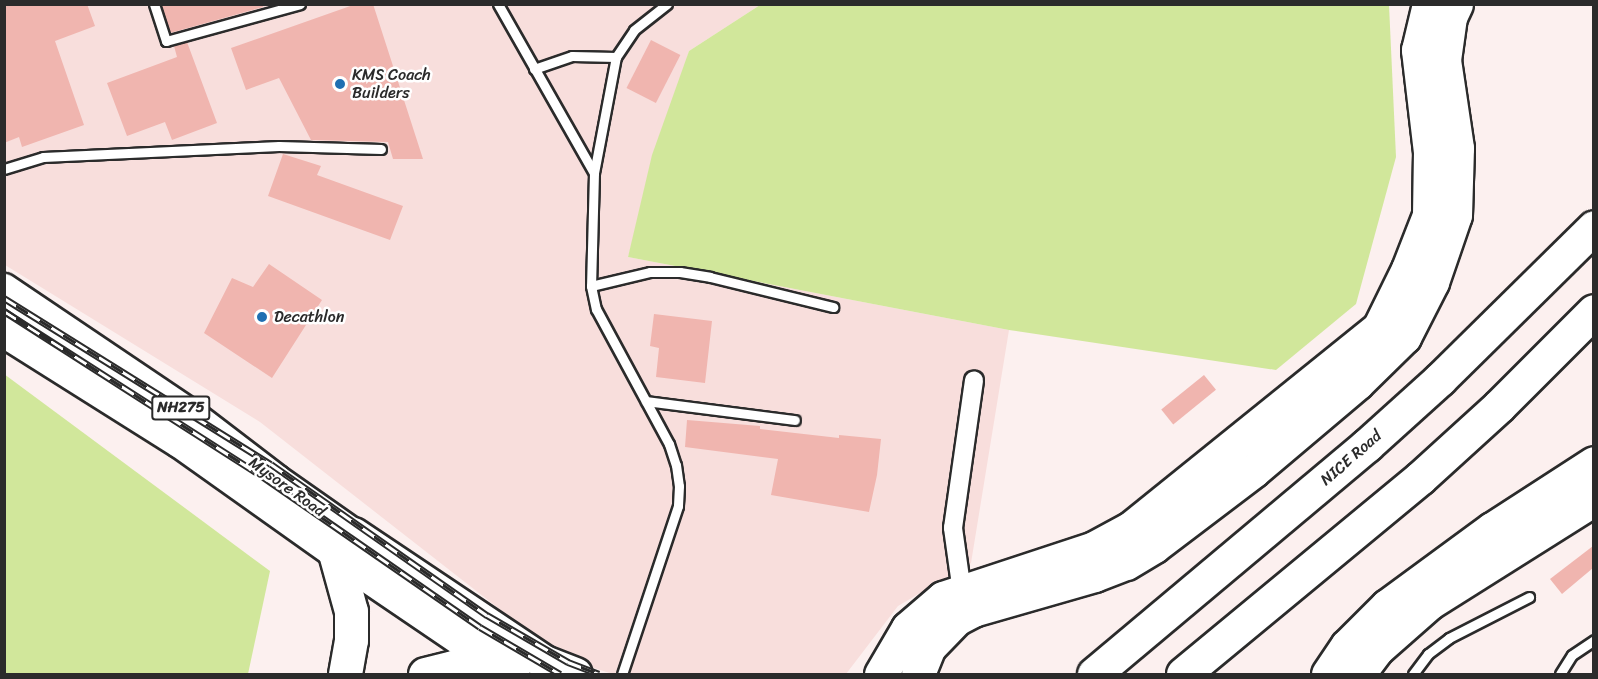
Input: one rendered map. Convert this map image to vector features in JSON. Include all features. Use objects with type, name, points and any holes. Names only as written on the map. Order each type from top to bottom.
[{"type":"highway","points":[[881,675],[908,628],[944,598],[1094,548],[1131,528],[1379,328],[1408,269],[1429,215],[1431,152],[1418,50],[1429,4]]},
{"type":"highway","points":[[918,675],[929,646],[956,619],[973,610],[1126,564],[1154,546],[1253,471],[1357,383],[1404,337],[1432,282],[1455,215],[1457,148],[1444,60],[1450,17],[1456,4]]},
{"type":"highway","name":"NICE Road","points":[[1094,675],[1367,445],[1440,379],[1593,227]]},
{"type":"highway","name":"Mysore Road","points":[[4,289],[195,418],[276,480],[344,544],[507,671]]},
{"type":"highway","points":[[1183,675],[1420,478],[1499,406],[1593,311]]},
{"type":"highway","name":"Mysore Road","points":[[4,332],[344,544],[544,662],[575,675]]},
{"type":"highway","points":[[1358,675],[1377,649],[1499,541],[1593,463]]},
{"type":"highway","points":[[1328,675],[1347,646],[1387,606],[1499,541],[1593,499]]},
{"type":"highway","points":[[344,544],[351,611],[351,640],[345,675]]},
{"type":"highway","points":[[425,675],[453,667],[507,671]]},
{"type":"street","points":[[962,592],[953,528],[974,380]]},
{"type":"lane","points":[[154,4],[166,41],[300,4]]},
{"type":"lane","points":[[498,4],[594,173]]},
{"type":"lane","points":[[622,675],[678,506],[676,465],[669,444],[596,309],[591,286],[594,173],[616,57],[634,30],[667,4]]},
{"type":"lane","points":[[534,69],[572,56],[616,57]]},
{"type":"lane","points":[[4,169],[43,157],[279,146],[381,149]]},
{"type":"lane","points":[[591,286],[650,272],[680,272],[710,277],[833,307]]},
{"type":"lane","points":[[646,401],[795,420]]},
{"type":"lane","points":[[1413,675],[1428,654],[1449,638],[1529,597]]},
{"type":"lane","points":[[1560,675],[1572,655],[1593,640]]},
{"type":"shaded area","points":[[4,5],[760,5],[689,51],[628,257],[1009,330],[971,563],[898,606],[846,674],[613,674],[562,658],[260,422],[5,265]]},
{"type":"green space","points":[[760,5],[1389,5],[1396,157],[1356,304],[1276,370],[1009,330],[628,257],[652,155],[689,51]]},
{"type":"green space","points":[[4,374],[270,571],[248,674],[5,674]]},
{"type":"building","points":[[4,4],[87,4],[95,26],[55,41],[84,125],[22,147],[19,137],[4,143]]},
{"type":"building","points":[[161,4],[262,4],[263,7],[170,33]]},
{"type":"building","name":"KMS Coach Builders","points":[[356,4],[373,4],[423,159],[393,159],[388,142],[311,140],[279,78],[246,90],[231,48]]},
{"type":"building","points":[[651,40],[680,55],[656,103],[626,88]]},
{"type":"building","points":[[187,42],[217,123],[172,140],[165,122],[127,136],[107,83],[177,57],[174,46]]},
{"type":"building","points":[[283,154],[321,166],[317,175],[403,206],[390,240],[268,196]]},
{"type":"building","name":"Decathlon","points":[[269,264],[322,300],[272,378],[204,333],[232,278],[253,287]]},
{"type":"building","points":[[654,314],[712,321],[705,383],[656,377],[659,348],[650,346]]},
{"type":"building","points":[[1204,375],[1216,390],[1173,424],[1161,410]]},
{"type":"building","points":[[687,420],[760,426],[760,429],[839,438],[839,435],[881,439],[877,475],[869,512],[771,495],[778,459],[685,447]]},
{"type":"building","points":[[1593,546],[1593,568],[1562,594],[1550,579]]},
{"type":"railway","points":[[4,298],[271,464],[487,615],[568,662],[599,674]]},
{"type":"railway","points":[[4,311],[262,476],[480,627],[560,674]]},
{"type":"place","name":"KMS Coach Builders","points":[[340,84]]},
{"type":"place","name":"Decathlon","points":[[262,317]]}]
